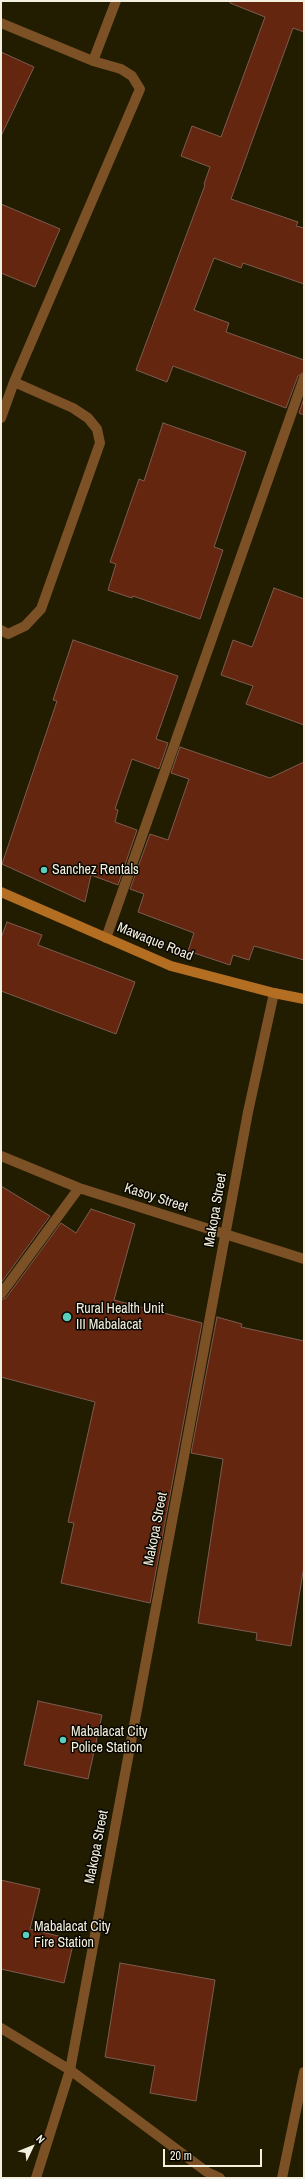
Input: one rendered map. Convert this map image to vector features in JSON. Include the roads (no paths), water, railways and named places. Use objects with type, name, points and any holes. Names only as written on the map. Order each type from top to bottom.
[{"type":"main road","name":"Mawaque Road","points":[[1,892],[170,966],[274,993],[304,999]]},
{"type":"street","points":[[93,61],[116,1]]},
{"type":"street","points":[[1,23],[93,61],[121,69],[132,76],[140,89],[14,382],[1,418]]},
{"type":"street","points":[[106,938],[304,378]]},
{"type":"street","points":[[1,630],[8,634],[25,626],[41,609],[100,443],[97,429],[88,418],[73,408],[14,382]]},
{"type":"street","name":"Makopa Street","points":[[36,2178],[70,2070],[248,1112],[274,993]]},
{"type":"street","name":"Kasoy Street","points":[[1,1156],[79,1188],[304,1260]]},
{"type":"street","points":[[1,1294],[79,1188]]},
{"type":"street","points":[[1,2028],[70,2070],[207,2172],[220,2178]]},
{"type":"street","points":[[282,2178],[304,2072]]},
{"type":"place","name":"Sanchez Rentals","points":[[44,870]]},
{"type":"place","name":"Rural Health Unit III Mabalacat","points":[[67,1317]]},
{"type":"place","name":"Mabalacat City Police Station","points":[[63,1740]]},
{"type":"place","name":"Mabalacat City Fire Station","points":[[26,1935]]}]
